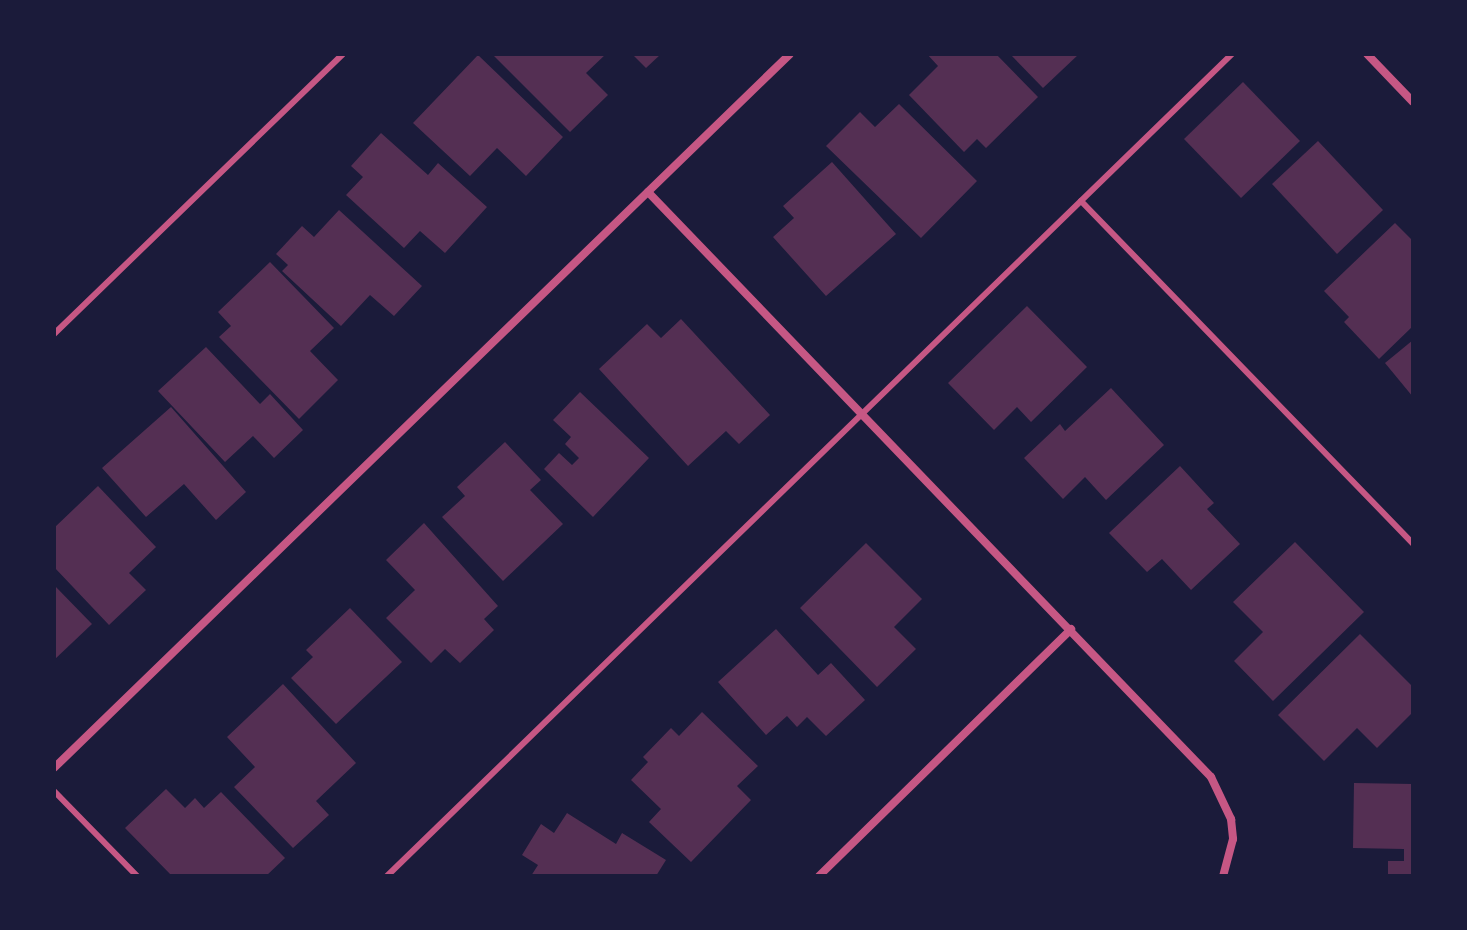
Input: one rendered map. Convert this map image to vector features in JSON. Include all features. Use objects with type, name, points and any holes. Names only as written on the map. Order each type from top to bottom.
[{"type":"street","points":[[54,768],[790,54]]},
{"type":"street","points":[[1367,54],[1413,102]]},
{"type":"street","points":[[648,192],[1071,629],[1223,795],[1233,839],[1223,876]]},
{"type":"street","points":[[819,876],[1071,629]]},
{"type":"lane","points":[[54,334],[343,54]]},
{"type":"lane","points":[[387,876],[1232,54]]},
{"type":"lane","points":[[1081,201],[1413,544]]},
{"type":"lane","points":[[54,791],[137,876]]},
{"type":"building","points":[[492,54],[606,54],[586,73],[608,95],[570,132]]},
{"type":"building","points":[[632,54],[661,54],[646,68]]},
{"type":"building","points":[[927,54],[996,54],[1038,97],[986,148],[977,139],[964,152],[909,95],[938,66]]},
{"type":"building","points":[[1010,54],[1079,54],[1043,88]]},
{"type":"building","points":[[478,55],[563,137],[526,176],[497,148],[470,176],[413,123]]},
{"type":"building","points":[[1243,82],[1300,141],[1241,198],[1184,139]]},
{"type":"building","points":[[899,104],[977,181],[921,238],[826,146],[860,112],[875,127]]},
{"type":"building","points":[[381,133],[428,175],[438,163],[487,207],[445,253],[420,231],[404,248],[346,195],[363,177],[351,166]]},
{"type":"building","points":[[1318,141],[1383,210],[1337,254],[1272,184]]},
{"type":"building","points":[[832,162],[896,234],[826,296],[773,237],[794,218],[783,206]]},
{"type":"building","points":[[339,210],[422,286],[394,316],[370,295],[341,326],[282,271],[288,265],[276,254],[302,226],[314,237]]},
{"type":"building","points":[[1395,223],[1413,241],[1413,326],[1379,359],[1344,322],[1349,317],[1324,291]]},
{"type":"building","points":[[270,262],[334,328],[310,351],[338,380],[299,419],[219,337],[231,326],[218,312]]},
{"type":"building","points":[[1027,306],[1087,367],[1031,422],[1017,407],[994,430],[948,383]]},
{"type":"building","points":[[681,319],[770,415],[739,444],[726,431],[688,466],[599,369],[647,324],[661,338]]},
{"type":"building","points":[[1413,340],[1413,397],[1385,363]]},
{"type":"building","points":[[206,347],[260,404],[270,394],[303,430],[274,458],[253,436],[225,462],[158,391]]},
{"type":"building","points":[[1111,388],[1164,445],[1106,500],[1085,477],[1063,499],[1024,458],[1060,424],[1065,431]]},
{"type":"building","points":[[580,392],[649,458],[593,517],[544,469],[559,453],[572,465],[579,458],[565,444],[571,437],[553,420]]},
{"type":"building","points":[[171,407],[246,492],[216,520],[184,484],[146,517],[102,468]]},
{"type":"building","points":[[505,442],[541,480],[530,490],[563,524],[503,581],[442,517],[465,496],[457,487]]},
{"type":"building","points":[[1180,466],[1214,503],[1207,509],[1240,544],[1191,590],[1162,559],[1147,572],[1109,533]]},
{"type":"building","points":[[98,486],[156,547],[129,573],[146,590],[109,625],[54,567],[54,528]]},
{"type":"building","points":[[424,523],[498,606],[484,619],[494,630],[460,663],[445,649],[431,663],[386,618],[415,590],[386,560]]},
{"type":"building","points":[[1295,542],[1364,612],[1273,701],[1234,661],[1263,632],[1233,602]]},
{"type":"building","points":[[866,543],[922,599],[894,627],[916,649],[877,687],[800,608]]},
{"type":"building","points":[[54,585],[92,624],[54,660]]},
{"type":"building","points":[[350,608],[402,662],[336,724],[291,678],[313,657],[306,650]]},
{"type":"building","points":[[776,629],[818,675],[831,663],[865,700],[826,736],[807,717],[797,727],[787,716],[766,735],[718,682]]},
{"type":"building","points":[[1360,634],[1413,687],[1413,712],[1377,748],[1357,728],[1324,761],[1278,715]]},
{"type":"building","points":[[283,684],[356,763],[316,801],[329,815],[293,848],[234,787],[255,767],[227,737]]},
{"type":"building","points":[[702,712],[758,766],[737,786],[751,800],[691,862],[649,822],[661,809],[631,780],[648,762],[643,757],[671,728],[679,736]]},
{"type":"building","points":[[1354,783],[1413,784],[1413,876],[1388,876],[1388,861],[1404,861],[1404,849],[1353,848]]},
{"type":"building","points":[[166,789],[185,808],[195,798],[204,808],[221,792],[285,858],[266,876],[172,876],[125,828]]},
{"type":"building","points":[[567,813],[616,844],[622,833],[666,860],[656,876],[531,876],[538,865],[522,855],[541,824],[554,833]]}]
